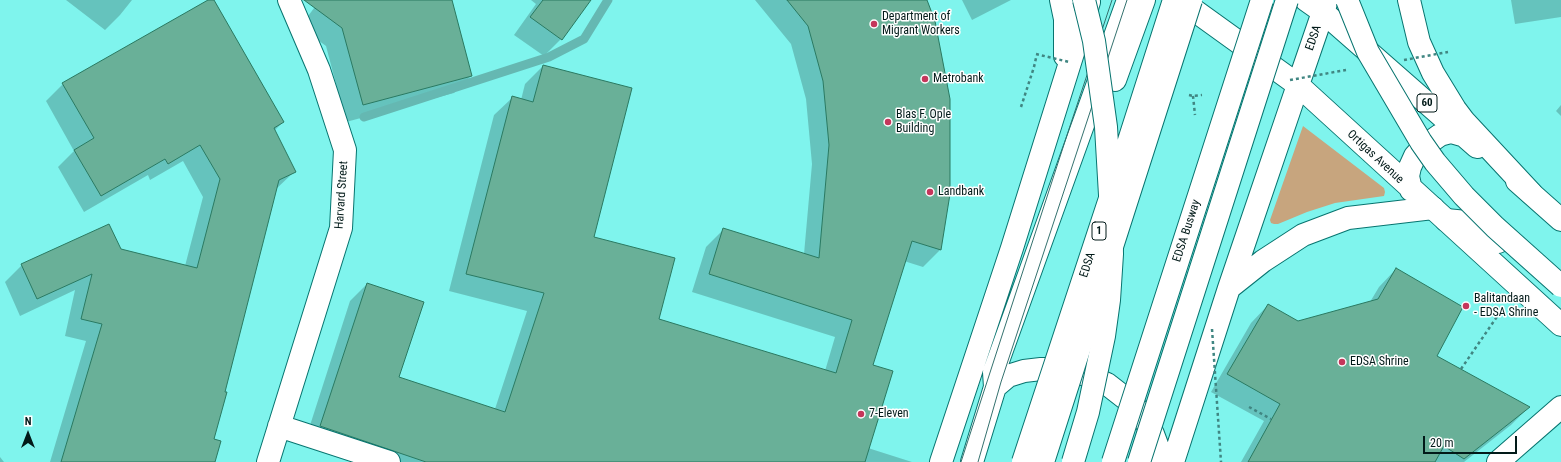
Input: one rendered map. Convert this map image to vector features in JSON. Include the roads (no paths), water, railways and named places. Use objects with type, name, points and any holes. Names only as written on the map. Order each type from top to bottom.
[{"type":"main road","name":"Harvard Street","points":[[268,462],[341,228],[345,150],[319,70],[289,0]]},
{"type":"main road","points":[[1061,0],[1065,19],[1065,78]]},
{"type":"main road","points":[[1073,462],[1088,412],[1104,336],[1109,300],[1112,254],[1106,127],[1094,41],[1084,0]]},
{"type":"main road","points":[[941,462],[1012,248],[1090,0]]},
{"type":"main road","points":[[1001,381],[994,372],[1128,0]]},
{"type":"main road","points":[[972,462],[1144,0]]},
{"type":"main road","name":"EDSA","points":[[1023,462],[1174,0]]},
{"type":"main road","name":"Ortigas Avenue","points":[[1180,0],[1298,86],[1561,325]]},
{"type":"main road","points":[[1043,462],[1191,0]]},
{"type":"main road","name":"EDSA Busway","points":[[1113,462],[1262,0]]},
{"type":"main road","points":[[1139,462],[1287,0]]},
{"type":"main road","name":"60","points":[[1306,0],[1325,6],[1465,136],[1561,220]]},
{"type":"main road","points":[[1347,0],[1368,52],[1428,152],[1464,196],[1495,227],[1561,286]]},
{"type":"main road","points":[[1410,0],[1419,42],[1433,73],[1455,109],[1464,121],[1531,194]]},
{"type":"main road","name":"EDSA","points":[[1173,462],[1229,288],[1325,6]]},
{"type":"main road","points":[[1411,190],[1408,176],[1410,167],[1415,156],[1423,146],[1440,134],[1451,132],[1465,136]]},
{"type":"main road","points":[[1229,288],[1263,261],[1303,235],[1348,218],[1440,214],[1477,223],[1561,298]]},
{"type":"main road","points":[[1001,381],[1024,371],[1058,369],[1075,371],[1107,384],[1134,405],[1144,419],[1153,434],[1162,462]]},
{"type":"main road","points":[[1498,462],[1561,407]]},
{"type":"main road","points":[[279,426],[389,462]]},
{"type":"main road","points":[[1519,462],[1561,428]]},
{"type":"waterway","points":[[364,117],[549,57],[584,39],[608,0]]},
{"type":"tram line","points":[[961,462],[1112,0]]},
{"type":"tram line","points":[[978,462],[1001,382],[1127,0]]},
{"type":"place","name":"Department of Migrant Workers","points":[[874,24]]},
{"type":"place","name":"Metrobank","points":[[925,79]]},
{"type":"place","name":"Blas F. Ople Building","points":[[888,122]]},
{"type":"place","name":"Landbank","points":[[930,192]]},
{"type":"place","name":"Balitandaan - EDSA Shrine","points":[[1466,306]]},
{"type":"place","name":"EDSA Shrine","points":[[1342,362]]},
{"type":"place","name":"7-Eleven","points":[[861,414]]}]
